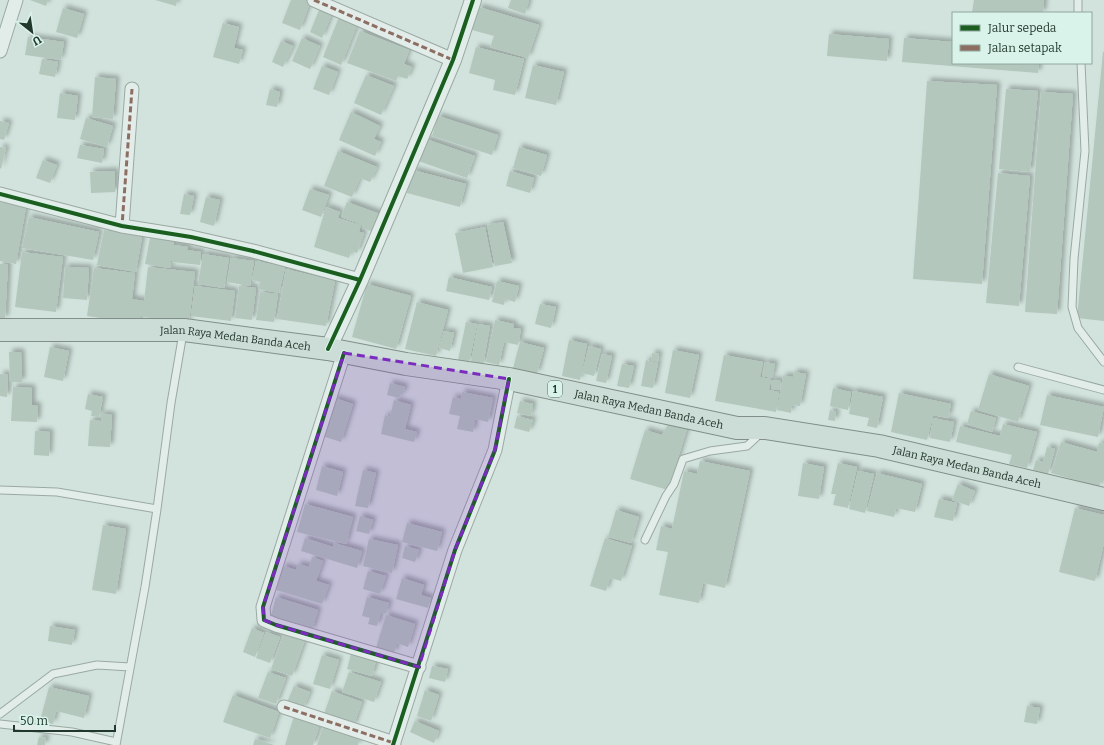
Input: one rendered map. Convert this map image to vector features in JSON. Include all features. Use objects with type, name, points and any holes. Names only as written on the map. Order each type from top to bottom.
[{"type":"highway","name":"Jalan Raya Medan Banda Aceh","points":[[0,330],[184,330],[336,351],[406,364],[509,379],[737,428],[765,428],[879,446],[1104,499]]},
{"type":"street","points":[[0,51],[16,0]]},
{"type":"street","points":[[314,0],[453,60]]},
{"type":"street","points":[[418,666],[276,626],[264,620],[263,607],[336,351],[360,280],[453,60],[473,0]]},
{"type":"street","points":[[122,226],[132,89]]},
{"type":"street","points":[[0,194],[122,226],[192,237],[253,251],[360,280]]},
{"type":"street","points":[[284,707],[394,744],[455,550],[495,450],[509,379]]},
{"type":"lane","points":[[1078,0],[1078,12]]},
{"type":"lane","points":[[1080,64],[1085,151],[1074,260],[1072,306],[1078,328],[1104,362]]},
{"type":"lane","points":[[0,724],[72,732],[116,744],[158,509],[171,403],[184,330]]},
{"type":"lane","points":[[1018,367],[1104,390]]},
{"type":"lane","points":[[645,540],[666,496],[674,484],[683,460],[710,451],[747,446],[765,428]]},
{"type":"lane","points":[[0,490],[57,492],[158,509]]},
{"type":"lane","points":[[0,714],[53,674],[97,666],[130,667]]},
{"type":"highlighted area","points":[[344,353],[509,379],[495,450],[455,550],[419,667],[276,625],[264,620],[263,607]]},
{"type":"building","points":[[30,0],[48,0],[46,6]]},
{"type":"building","points":[[155,0],[177,0],[176,6]]},
{"type":"building","points":[[291,0],[304,0],[310,2],[300,30],[282,23]]},
{"type":"building","points":[[511,0],[529,0],[525,14],[508,8]]},
{"type":"building","points":[[974,0],[1044,0],[1043,12],[972,12]]},
{"type":"building","points":[[479,7],[539,25],[528,58],[490,47],[494,36],[472,30]]},
{"type":"building","points":[[63,8],[84,14],[77,38],[56,32]]},
{"type":"building","points":[[320,8],[332,13],[322,38],[310,32]]},
{"type":"building","points":[[339,17],[357,25],[341,65],[323,57]]},
{"type":"building","points":[[223,23],[239,27],[234,48],[243,50],[239,64],[213,57]]},
{"type":"building","points":[[360,31],[409,50],[404,64],[412,67],[407,79],[398,76],[396,81],[347,63]]},
{"type":"building","points":[[829,34],[889,39],[887,61],[827,56]]},
{"type":"building","points":[[28,37],[64,42],[61,60],[25,55]]},
{"type":"building","points":[[302,38],[320,46],[310,69],[292,61]]},
{"type":"building","points":[[904,38],[952,42],[952,64],[1039,64],[1038,73],[902,62]]},
{"type":"building","points":[[281,41],[293,46],[283,67],[272,62]]},
{"type":"building","points":[[476,47],[524,59],[515,95],[493,90],[495,80],[469,73]]},
{"type":"building","points":[[1104,52],[1104,321],[1077,318]]},
{"type":"building","points":[[42,59],[58,62],[55,77],[39,74]]},
{"type":"building","points":[[533,65],[564,72],[556,105],[525,98]]},
{"type":"building","points":[[322,66],[338,72],[329,95],[313,89]]},
{"type":"building","points":[[366,75],[394,86],[381,115],[354,103]]},
{"type":"building","points":[[95,77],[116,79],[113,119],[92,117]]},
{"type":"building","points":[[927,81],[997,85],[982,284],[913,279]]},
{"type":"building","points":[[270,89],[280,92],[277,107],[266,105]]},
{"type":"building","points":[[1006,89],[1038,91],[1030,172],[999,169]]},
{"type":"building","points":[[1041,92],[1073,94],[1057,314],[1025,312]]},
{"type":"building","points":[[60,93],[78,96],[75,120],[57,118]]},
{"type":"building","points":[[351,112],[380,126],[374,139],[381,142],[375,156],[339,140]]},
{"type":"building","points":[[438,116],[498,135],[492,155],[432,136]]},
{"type":"building","points":[[86,118],[113,126],[107,147],[80,139]]},
{"type":"building","points":[[0,121],[9,123],[4,140],[0,139]]},
{"type":"building","points":[[426,139],[475,156],[467,178],[418,161]]},
{"type":"building","points":[[80,145],[104,149],[102,163],[77,158]]},
{"type":"building","points":[[0,147],[6,148],[1,169],[0,168]]},
{"type":"building","points":[[519,147],[547,155],[541,176],[513,168]]},
{"type":"building","points":[[338,151],[377,167],[370,182],[360,178],[352,197],[324,186]]},
{"type":"building","points":[[43,160],[57,165],[50,183],[36,178]]},
{"type":"building","points":[[413,170],[466,184],[460,207],[407,193]]},
{"type":"building","points":[[115,171],[115,192],[91,193],[90,172]]},
{"type":"building","points":[[510,171],[534,178],[530,193],[506,186]]},
{"type":"building","points":[[998,173],[1030,176],[1019,306],[986,303]]},
{"type":"building","points":[[310,189],[329,195],[321,217],[302,210]]},
{"type":"building","points":[[184,194],[194,196],[190,215],[180,214]]},
{"type":"building","points":[[206,197],[220,200],[214,226],[200,222]]},
{"type":"building","points":[[0,202],[26,207],[16,264],[0,261]]},
{"type":"building","points":[[347,202],[380,214],[374,232],[362,228],[363,225],[341,217]]},
{"type":"building","points":[[326,207],[340,212],[338,218],[361,225],[359,232],[364,233],[357,253],[351,251],[349,258],[314,247]]},
{"type":"building","points":[[29,217],[99,232],[93,260],[22,248]]},
{"type":"building","points":[[503,222],[512,263],[495,266],[487,225]]},
{"type":"building","points":[[485,227],[493,267],[463,273],[455,233]]},
{"type":"building","points":[[104,230],[142,237],[136,272],[97,265]]},
{"type":"building","points":[[150,238],[174,242],[170,268],[145,264]]},
{"type":"building","points":[[174,245],[188,247],[187,250],[201,252],[200,265],[172,262]]},
{"type":"building","points":[[22,252],[63,257],[56,312],[15,307]]},
{"type":"building","points":[[203,254],[229,258],[224,288],[198,284]]},
{"type":"building","points":[[231,258],[254,261],[250,286],[227,282]]},
{"type":"building","points":[[256,261],[285,267],[279,293],[258,289],[260,282],[252,280]]},
{"type":"building","points":[[0,264],[8,264],[5,319],[0,319]]},
{"type":"building","points":[[65,267],[89,268],[87,300],[63,298]]},
{"type":"building","points":[[148,267],[195,272],[189,322],[142,317],[143,302],[140,324],[87,316],[94,268],[135,273],[132,299],[144,301]]},
{"type":"building","points":[[286,269],[335,281],[326,326],[277,319]]},
{"type":"building","points":[[449,277],[492,287],[489,300],[446,291]]},
{"type":"building","points":[[497,281],[519,286],[515,302],[505,299],[504,305],[492,302]]},
{"type":"building","points":[[367,284],[411,296],[396,349],[352,337]]},
{"type":"building","points":[[195,286],[235,291],[231,321],[191,316]]},
{"type":"building","points":[[239,286],[256,288],[252,320],[235,318]]},
{"type":"building","points":[[260,292],[278,294],[274,322],[256,320]]},
{"type":"building","points":[[417,302],[448,310],[436,356],[405,349]]},
{"type":"building","points":[[540,304],[556,307],[551,328],[535,324]]},
{"type":"building","points":[[495,320],[514,324],[513,328],[521,329],[518,345],[504,342],[499,365],[486,362]]},
{"type":"building","points":[[466,322],[477,324],[469,363],[458,360]]},
{"type":"building","points":[[478,324],[490,326],[483,365],[471,362]]},
{"type":"building","points":[[444,331],[454,333],[450,351],[439,348]]},
{"type":"building","points":[[569,340],[587,344],[580,380],[562,376]]},
{"type":"building","points":[[520,342],[544,348],[537,374],[513,368]]},
{"type":"building","points":[[589,346],[601,349],[594,376],[582,373]]},
{"type":"building","points":[[50,347],[69,351],[63,381],[44,377]]},
{"type":"building","points":[[673,350],[699,355],[690,398],[665,393]]},
{"type":"building","points":[[9,352],[21,352],[22,382],[10,382]]},
{"type":"building","points":[[652,353],[659,354],[658,362],[651,360]]},
{"type":"building","points":[[602,354],[612,356],[606,383],[596,381]]},
{"type":"building","points":[[724,355],[763,362],[760,377],[771,379],[769,390],[779,392],[776,412],[715,401]]},
{"type":"building","points":[[646,360],[658,363],[653,388],[641,386]]},
{"type":"building","points":[[765,362],[775,364],[772,378],[762,376]]},
{"type":"building","points":[[622,364],[634,366],[629,388],[617,386]]},
{"type":"building","points":[[794,372],[806,374],[800,406],[792,405],[791,413],[777,410],[783,376],[793,377]]},
{"type":"building","points":[[0,374],[8,375],[7,397],[0,396]]},
{"type":"building","points":[[989,374],[1029,386],[1018,422],[978,410]]},
{"type":"building","points":[[772,380],[781,381],[780,390],[771,389]]},
{"type":"building","points":[[390,383],[405,387],[403,394],[401,394],[399,398],[387,395]]},
{"type":"building","points":[[13,387],[32,388],[32,405],[38,406],[37,422],[11,421]]},
{"type":"building","points":[[833,388],[851,392],[848,410],[830,406]]},
{"type":"building","points":[[853,391],[883,397],[877,428],[867,426],[869,418],[849,414]]},
{"type":"building","points":[[462,392],[493,398],[488,422],[475,419],[473,432],[457,429],[460,416],[449,414],[453,397],[461,399]]},
{"type":"building","points":[[899,393],[951,404],[948,418],[933,415],[927,440],[891,432]]},
{"type":"building","points":[[88,394],[103,397],[99,417],[91,416],[92,411],[85,409]]},
{"type":"building","points":[[1047,395],[1104,407],[1098,437],[1040,425]]},
{"type":"building","points":[[334,398],[353,404],[341,442],[322,436]]},
{"type":"building","points":[[394,400],[411,405],[405,429],[417,432],[414,442],[381,434],[385,415],[390,417]]},
{"type":"building","points":[[520,401],[533,404],[531,416],[517,413]]},
{"type":"building","points":[[830,410],[836,412],[835,421],[828,420]]},
{"type":"building","points":[[971,411],[996,418],[992,432],[967,424]]},
{"type":"building","points":[[101,414],[112,415],[110,447],[88,446],[90,420],[101,421]]},
{"type":"building","points":[[517,416],[533,420],[529,432],[514,428]]},
{"type":"building","points":[[933,418],[954,422],[950,442],[930,438]]},
{"type":"building","points":[[669,423],[687,429],[668,490],[630,479],[645,430],[662,435]]},
{"type":"building","points":[[1003,424],[1037,432],[1027,468],[1009,464],[1012,455],[956,442],[960,426],[1000,436]]},
{"type":"building","points":[[35,431],[50,432],[49,456],[34,455]]},
{"type":"building","points":[[1061,442],[1097,452],[1099,443],[1104,444],[1104,481],[1101,480],[1099,487],[1051,473]]},
{"type":"building","points":[[1047,447],[1055,449],[1048,474],[1033,470],[1036,460],[1043,462]]},
{"type":"building","points":[[700,461],[750,471],[725,588],[703,583],[699,603],[659,595],[668,552],[656,550],[661,526],[672,529],[684,471],[697,474]]},
{"type":"building","points":[[803,463],[824,467],[819,499],[798,496]]},
{"type":"building","points":[[838,463],[857,467],[848,508],[833,505],[836,494],[831,494]]},
{"type":"building","points":[[322,466],[343,472],[337,496],[316,490]]},
{"type":"building","points":[[363,470],[376,473],[368,508],[355,506]]},
{"type":"building","points":[[858,471],[874,474],[865,513],[849,509]]},
{"type":"building","points":[[877,473],[922,484],[915,512],[896,508],[894,517],[867,511]]},
{"type":"building","points":[[958,484],[975,491],[969,506],[952,500]]},
{"type":"building","points":[[939,499],[957,503],[953,521],[934,517]]},
{"type":"building","points":[[305,504],[353,517],[346,544],[297,532]]},
{"type":"building","points":[[1075,508],[1104,515],[1104,543],[1095,581],[1059,572]]},
{"type":"building","points":[[616,510],[639,517],[631,543],[608,537]]},
{"type":"building","points":[[360,516],[373,520],[369,534],[356,531]]},
{"type":"building","points":[[407,523],[442,532],[437,551],[402,542]]},
{"type":"building","points":[[103,525],[126,529],[116,594],[92,590]]},
{"type":"building","points":[[305,538],[333,547],[334,543],[362,551],[357,568],[301,551]]},
{"type":"building","points":[[605,538],[632,546],[621,581],[610,578],[606,591],[590,586]]},
{"type":"building","points":[[369,539],[398,545],[392,573],[363,566]]},
{"type":"building","points":[[405,546],[419,550],[415,562],[402,558]]},
{"type":"building","points":[[312,557],[323,561],[316,581],[329,585],[322,604],[276,590],[283,566],[296,570],[298,564],[309,567]]},
{"type":"building","points":[[368,571],[386,576],[380,594],[363,589]]},
{"type":"building","points":[[402,578],[424,585],[421,595],[431,598],[428,608],[396,599]]},
{"type":"building","points":[[276,597],[318,610],[312,631],[270,619]]},
{"type":"building","points":[[367,597],[389,603],[386,614],[381,612],[377,626],[368,624],[370,618],[362,616]]},
{"type":"building","points":[[386,615],[415,624],[408,647],[397,643],[394,653],[376,648]]},
{"type":"building","points":[[50,626],[75,630],[72,645],[48,641]]},
{"type":"building","points":[[252,628],[264,633],[255,657],[243,652]]},
{"type":"building","points":[[266,632],[280,637],[270,663],[256,658]]},
{"type":"building","points":[[284,633],[305,640],[292,676],[271,669]]},
{"type":"building","points":[[351,654],[376,661],[372,676],[347,669]]},
{"type":"building","points":[[322,655],[339,660],[330,689],[313,684]]},
{"type":"building","points":[[432,666],[448,669],[445,682],[429,678]]},
{"type":"building","points":[[268,672],[286,678],[276,704],[258,698]]},
{"type":"building","points":[[349,672],[381,682],[374,702],[342,692]]},
{"type":"building","points":[[294,686],[310,692],[303,709],[287,702]]},
{"type":"building","points":[[49,687],[89,696],[84,718],[56,711],[53,724],[40,721]]},
{"type":"building","points":[[425,690],[439,695],[431,721],[417,716]]},
{"type":"building","points":[[332,691],[362,702],[353,727],[323,717]]},
{"type":"building","points":[[233,695],[279,712],[270,738],[223,722]]},
{"type":"building","points":[[1027,706],[1040,708],[1037,724],[1024,722]]},
{"type":"building","points":[[294,716],[320,724],[313,745],[285,745]]},
{"type":"building","points":[[415,721],[439,731],[434,743],[410,732]]},
{"type":"building","points":[[324,724],[360,736],[358,745],[317,745]]},
{"type":"building","points":[[39,737],[46,738],[45,745],[37,745]]},
{"type":"building","points":[[255,739],[274,745],[253,745]]},
{"type":"marked path","points":[[314,0],[453,60]]},
{"type":"marked path","points":[[125,227],[122,226],[132,89]]},
{"type":"marked path","points":[[284,707],[394,743]]},
{"type":"cycle path","points":[[328,349],[360,280],[453,60],[473,0]]},
{"type":"cycle path","points":[[0,194],[122,226],[191,237],[253,251],[360,280]]},
{"type":"cycle path","points":[[344,353],[263,607],[264,620],[276,625],[419,667]]},
{"type":"cycle path","points":[[393,745],[455,550],[495,450],[509,379]]}]
